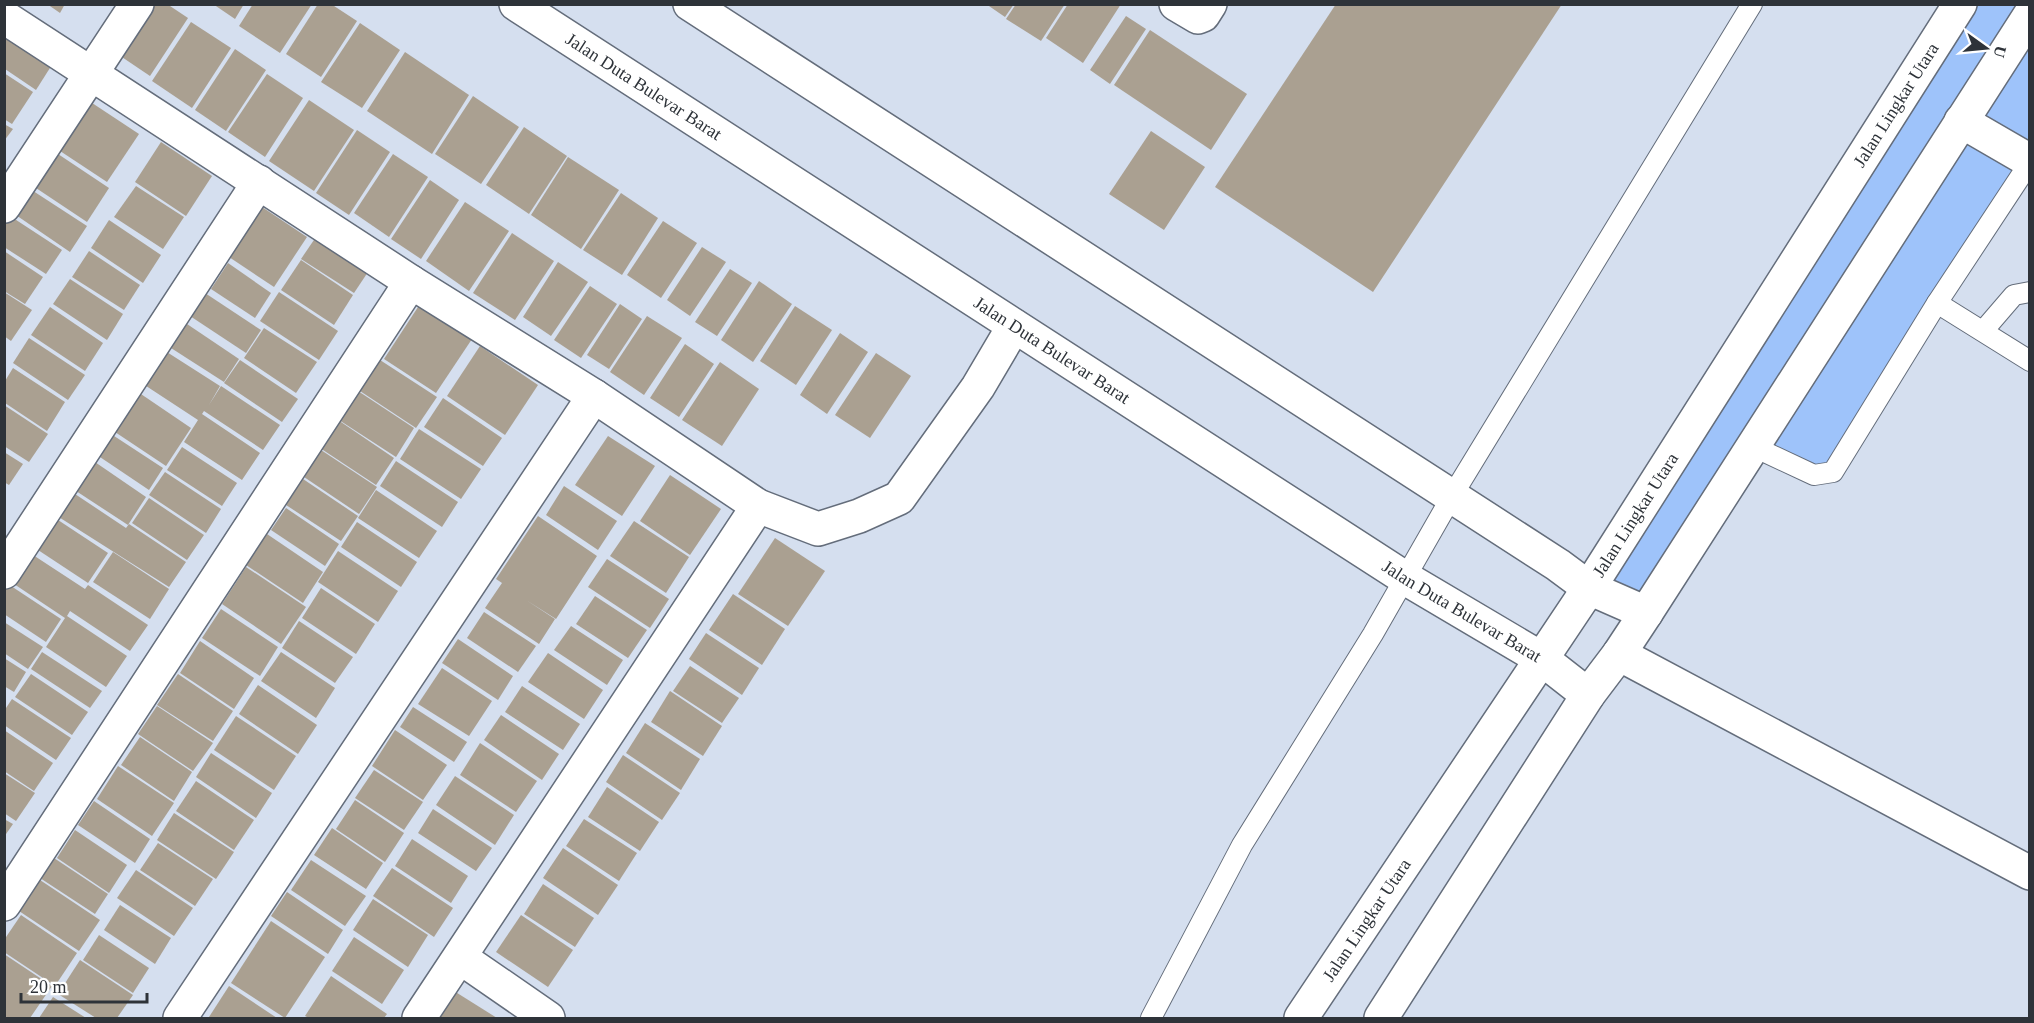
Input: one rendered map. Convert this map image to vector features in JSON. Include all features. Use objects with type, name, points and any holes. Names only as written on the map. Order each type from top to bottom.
[{"type":"street","points":[[4,206],[137,4]]},
{"type":"street","name":"Jalan Duta Bulevar Barat","points":[[516,4],[1405,578],[1542,659],[1588,695]]},
{"type":"street","points":[[690,4],[1465,504],[1589,588],[1646,613]]},
{"type":"street","points":[[1176,4],[1198,17],[1203,15],[1210,4]]},
{"type":"street","name":"Jalan Lingkar Utara","points":[[1301,1018],[1589,588],[1960,4]]},
{"type":"street","points":[[1381,1018],[1588,695],[1646,613],[2030,15]]},
{"type":"street","points":[[4,17],[411,282],[594,396],[758,506],[818,529],[859,516],[899,498],[978,387],[1014,326]]},
{"type":"street","points":[[1961,121],[2030,161]]},
{"type":"street","points":[[4,572],[259,182]]},
{"type":"street","points":[[4,904],[411,282]]},
{"type":"street","points":[[180,1018],[594,396]]},
{"type":"street","points":[[419,1018],[461,958],[758,506]]},
{"type":"street","points":[[1619,654],[2030,873]]},
{"type":"street","points":[[461,958],[548,1018]]},
{"type":"lane","points":[[1151,1018],[1242,845],[1367,644],[1405,578],[1465,504],[1752,4]]},
{"type":"lane","points":[[1752,446],[1814,475],[1833,472],[1937,303],[2030,161]]},
{"type":"lane","points":[[1983,331],[2014,295],[2030,292]]},
{"type":"lane","points":[[1937,303],[2030,361]]},
{"type":"shaded area","points":[[1962,5],[2029,5],[2029,162],[1833,472],[1752,446],[1646,613],[1589,588]]},
{"type":"building","points":[[47,4],[65,4],[60,13]]},
{"type":"building","points":[[139,4],[167,4],[188,18],[150,76],[110,49]]},
{"type":"building","points":[[213,4],[244,4],[235,19]]},
{"type":"building","points":[[253,4],[312,4],[280,53],[239,26]]},
{"type":"building","points":[[318,4],[331,4],[357,21],[321,77],[286,54]]},
{"type":"building","points":[[986,4],[1014,4],[1005,17]]},
{"type":"building","points":[[1016,4],[1065,4],[1041,41],[1006,19]]},
{"type":"building","points":[[1068,4],[1121,4],[1083,63],[1046,38]]},
{"type":"building","points":[[1336,4],[1562,4],[1373,292],[1215,187]]},
{"type":"building","points":[[1126,16],[1146,29],[1110,84],[1090,70]]},
{"type":"building","points":[[191,22],[231,48],[192,108],[152,81]]},
{"type":"building","points":[[360,23],[400,50],[362,108],[321,82]]},
{"type":"building","points":[[5,27],[55,60],[36,90],[5,69]]},
{"type":"building","points":[[1150,30],[1247,94],[1211,150],[1114,85]]},
{"type":"building","points":[[235,49],[266,70],[226,131],[195,110]]},
{"type":"building","points":[[405,52],[469,95],[432,154],[367,111]]},
{"type":"building","points":[[4,73],[33,92],[12,124],[4,119]]},
{"type":"building","points":[[267,74],[303,98],[265,157],[228,132]]},
{"type":"building","points":[[80,95],[139,134],[107,182],[48,143]]},
{"type":"building","points":[[473,96],[519,127],[481,184],[435,154]]},
{"type":"building","points":[[309,100],[354,130],[314,191],[269,161]]},
{"type":"building","points":[[4,124],[13,129],[4,141]]},
{"type":"building","points":[[524,127],[567,156],[529,214],[486,185]]},
{"type":"building","points":[[357,130],[390,152],[349,215],[316,193]]},
{"type":"building","points":[[1151,131],[1205,167],[1164,230],[1109,194]]},
{"type":"building","points":[[161,142],[212,176],[186,216],[135,182]]},
{"type":"building","points":[[49,148],[109,188],[87,222],[27,182]]},
{"type":"building","points":[[393,154],[428,177],[389,237],[354,213]]},
{"type":"building","points":[[568,157],[619,190],[581,249],[531,215]]},
{"type":"building","points":[[430,180],[459,200],[421,259],[391,239]]},
{"type":"building","points":[[136,186],[184,217],[163,249],[114,217]]},
{"type":"building","points":[[27,187],[87,226],[70,252],[10,211]]},
{"type":"building","points":[[621,193],[658,218],[622,275],[583,250]]},
{"type":"building","points":[[465,202],[509,231],[469,291],[426,261]]},
{"type":"building","points":[[262,207],[307,237],[274,287],[229,257]]},
{"type":"building","points":[[7,214],[62,250],[46,274],[4,247],[4,218]]},
{"type":"building","points":[[109,220],[161,255],[143,283],[91,248]]},
{"type":"building","points":[[663,221],[697,243],[661,298],[627,275]]},
{"type":"building","points":[[512,233],[554,261],[515,320],[473,293]]},
{"type":"building","points":[[318,234],[370,269],[354,293],[301,259]]},
{"type":"building","points":[[702,247],[726,262],[690,316],[667,300]]},
{"type":"building","points":[[4,251],[43,277],[25,304],[4,291]]},
{"type":"building","points":[[89,251],[140,285],[124,310],[72,277]]},
{"type":"building","points":[[301,260],[353,295],[334,325],[281,290]]},
{"type":"building","points":[[558,262],[588,282],[551,336],[523,317]]},
{"type":"building","points":[[228,263],[271,293],[255,318],[211,289]]},
{"type":"building","points":[[730,269],[752,283],[717,336],[695,322]]},
{"type":"building","points":[[70,279],[123,314],[107,340],[53,304]]},
{"type":"building","points":[[759,281],[792,304],[753,362],[721,340]]},
{"type":"building","points":[[590,286],[617,304],[581,358],[554,340]]},
{"type":"building","points":[[4,292],[32,310],[11,341],[4,336]]},
{"type":"building","points":[[279,292],[338,331],[319,360],[260,321]]},
{"type":"building","points":[[205,293],[261,330],[246,353],[190,316]]},
{"type":"building","points":[[420,304],[472,339],[436,393],[384,359]]},
{"type":"building","points":[[620,304],[642,319],[609,369],[587,355]]},
{"type":"building","points":[[795,306],[832,330],[796,385],[760,361]]},
{"type":"building","points":[[50,307],[103,343],[85,371],[31,335]]},
{"type":"building","points":[[647,316],[682,338],[644,395],[610,372]]},
{"type":"building","points":[[187,324],[239,359],[224,382],[171,348]]},
{"type":"building","points":[[264,328],[317,362],[296,393],[244,358]]},
{"type":"building","points":[[840,333],[868,352],[827,414],[800,395]]},
{"type":"building","points":[[29,338],[85,375],[68,400],[13,363]]},
{"type":"building","points":[[685,344],[714,364],[679,417],[650,398]]},
{"type":"building","points":[[480,346],[538,385],[505,435],[447,396]]},
{"type":"building","points":[[159,347],[220,386],[209,405],[221,386],[280,425],[263,450],[204,411],[202,414],[260,453],[242,480],[184,442],[198,420],[137,380]]},
{"type":"building","points":[[876,353],[911,376],[870,438],[835,415]]},
{"type":"building","points":[[240,360],[298,399],[282,422],[224,383]]},
{"type":"building","points":[[380,360],[437,397],[416,428],[360,391]]},
{"type":"building","points":[[720,362],[759,389],[722,446],[682,420]]},
{"type":"building","points":[[13,368],[65,402],[47,431],[5,403],[5,381]]},
{"type":"building","points":[[135,390],[191,428],[166,466],[109,428]]},
{"type":"building","points":[[358,391],[414,428],[396,457],[339,420]]},
{"type":"building","points":[[443,398],[502,438],[483,466],[424,427]]},
{"type":"building","points":[[4,405],[48,434],[29,462],[4,446]]},
{"type":"building","points":[[338,420],[394,458],[376,485],[320,448]]},
{"type":"building","points":[[419,429],[481,469],[461,499],[400,459]]},
{"type":"building","points":[[108,432],[163,468],[149,490],[94,453]]},
{"type":"building","points":[[608,436],[655,466],[622,516],[575,485]]},
{"type":"building","points":[[182,447],[237,483],[222,506],[167,470]]},
{"type":"building","points":[[321,450],[377,487],[359,514],[304,477]]},
{"type":"building","points":[[4,452],[23,464],[9,485],[4,482]]},
{"type":"building","points":[[92,460],[146,497],[128,525],[73,489]]},
{"type":"building","points":[[396,461],[458,502],[442,527],[380,486]]},
{"type":"building","points":[[165,472],[221,509],[206,533],[149,495]]},
{"type":"building","points":[[670,475],[721,509],[690,555],[640,521]]},
{"type":"building","points":[[303,479],[358,516],[341,541],[286,505]]},
{"type":"building","points":[[564,486],[617,521],[598,550],[546,515]]},
{"type":"building","points":[[69,490],[126,528],[129,524],[186,562],[169,587],[54,514]]},
{"type":"building","points":[[376,490],[437,531],[419,558],[358,518]]},
{"type":"building","points":[[149,498],[204,535],[187,560],[132,523]]},
{"type":"building","points":[[286,508],[339,544],[325,566],[271,530]]},
{"type":"building","points":[[538,516],[597,556],[556,619],[526,600],[555,619],[539,644],[485,608],[502,583],[496,579]]},
{"type":"building","points":[[55,518],[108,553],[88,583],[35,548]]},
{"type":"building","points":[[634,521],[689,557],[666,593],[610,556]]},
{"type":"building","points":[[357,522],[417,562],[401,587],[341,547]]},
{"type":"building","points":[[267,534],[323,572],[303,603],[246,565]]},
{"type":"building","points":[[775,538],[825,571],[788,626],[738,594]]},
{"type":"building","points":[[338,551],[398,591],[378,622],[318,582]]},
{"type":"building","points":[[113,552],[169,589],[150,619],[93,582]]},
{"type":"building","points":[[30,553],[85,589],[88,585],[148,625],[130,651],[70,611],[67,616],[127,656],[106,687],[46,647],[65,618],[11,582]]},
{"type":"building","points":[[607,559],[669,599],[650,628],[588,587]]},
{"type":"building","points":[[246,567],[306,607],[281,644],[222,604]]},
{"type":"building","points":[[8,584],[61,619],[46,642],[4,614],[4,590]]},
{"type":"building","points":[[321,588],[375,624],[356,654],[302,618]]},
{"type":"building","points":[[733,594],[785,629],[762,665],[709,630]]},
{"type":"building","points":[[595,596],[647,630],[628,658],[576,624]]},
{"type":"building","points":[[221,609],[278,647],[260,676],[202,638]]},
{"type":"building","points":[[484,612],[536,646],[518,672],[467,638]]},
{"type":"building","points":[[299,621],[353,657],[335,683],[282,648]]},
{"type":"building","points":[[4,622],[43,647],[28,669],[4,653]]},
{"type":"building","points":[[571,626],[623,660],[607,685],[554,650]]},
{"type":"building","points":[[706,633],[759,668],[742,695],[689,659]]},
{"type":"building","points":[[458,639],[513,676],[498,700],[442,663]]},
{"type":"building","points":[[200,641],[254,678],[234,709],[180,673]]},
{"type":"building","points":[[42,652],[102,691],[90,708],[31,669]]},
{"type":"building","points":[[281,652],[335,688],[316,718],[261,681]]},
{"type":"building","points":[[548,653],[603,690],[584,719],[528,682]]},
{"type":"building","points":[[4,658],[26,672],[14,692],[4,686]]},
{"type":"building","points":[[690,666],[739,698],[722,723],[673,691]]},
{"type":"building","points":[[442,668],[492,701],[469,736],[418,704]]},
{"type":"building","points":[[31,674],[88,712],[72,735],[15,697]]},
{"type":"building","points":[[178,674],[233,711],[213,741],[157,705]]},
{"type":"building","points":[[258,685],[317,725],[298,754],[239,714]]},
{"type":"building","points":[[522,686],[580,724],[563,750],[505,712]]},
{"type":"building","points":[[670,691],[722,726],[703,756],[651,722]]},
{"type":"building","points":[[12,699],[71,738],[56,760],[4,725],[4,711]]},
{"type":"building","points":[[157,706],[213,743],[193,771],[138,734]]},
{"type":"building","points":[[413,707],[467,742],[454,762],[400,727]]},
{"type":"building","points":[[501,715],[559,754],[542,780],[484,740]]},
{"type":"building","points":[[236,716],[296,756],[274,790],[214,750]]},
{"type":"building","points":[[645,723],[700,759],[681,790],[626,753]]},
{"type":"building","points":[[4,730],[53,763],[34,791],[4,771]]},
{"type":"building","points":[[395,730],[447,765],[423,800],[372,766]]},
{"type":"building","points":[[140,737],[192,772],[174,801],[121,765]]},
{"type":"building","points":[[480,743],[537,781],[516,812],[460,775]]},
{"type":"building","points":[[211,753],[272,793],[256,818],[196,777]]},
{"type":"building","points":[[623,755],[680,793],[662,820],[606,782]]},
{"type":"building","points":[[118,766],[174,803],[152,836],[97,799]]},
{"type":"building","points":[[374,770],[423,802],[404,830],[355,798]]},
{"type":"building","points":[[4,773],[35,793],[16,821],[4,813]]},
{"type":"building","points":[[455,776],[514,815],[495,845],[436,805]]},
{"type":"building","points":[[196,781],[254,820],[234,850],[176,811]]},
{"type":"building","points":[[607,787],[659,822],[640,851],[588,817]]},
{"type":"building","points":[[355,800],[404,833],[385,862],[336,829]]},
{"type":"building","points":[[94,801],[150,839],[135,863],[78,825]]},
{"type":"building","points":[[433,809],[492,848],[476,871],[418,833]]},
{"type":"building","points":[[174,813],[234,852],[216,879],[157,840]]},
{"type":"building","points":[[4,819],[13,824],[4,837]]},
{"type":"building","points":[[584,819],[637,853],[619,881],[566,846]]},
{"type":"building","points":[[332,828],[383,863],[366,889],[314,855]]},
{"type":"building","points":[[75,830],[127,865],[109,893],[57,858]]},
{"type":"building","points":[[412,839],[468,876],[451,903],[395,866]]},
{"type":"building","points":[[158,843],[213,879],[195,906],[140,870]]},
{"type":"building","points":[[563,848],[618,885],[598,915],[543,878]]},
{"type":"building","points":[[54,858],[108,894],[95,914],[40,878]]},
{"type":"building","points":[[311,860],[366,896],[345,926],[291,890]]},
{"type":"building","points":[[392,868],[453,908],[434,937],[373,896]]},
{"type":"building","points":[[136,870],[193,908],[174,936],[117,898]]},
{"type":"building","points":[[40,880],[100,920],[79,951],[19,911]]},
{"type":"building","points":[[543,884],[594,918],[575,947],[524,914]]},
{"type":"building","points":[[287,892],[343,930],[328,954],[271,916]]},
{"type":"building","points":[[373,899],[428,935],[408,967],[353,930]]},
{"type":"building","points":[[120,905],[171,938],[155,964],[104,930]]},
{"type":"building","points":[[21,915],[77,953],[55,986],[4,952],[4,940]]},
{"type":"building","points":[[521,915],[573,950],[548,987],[496,952]]},
{"type":"building","points":[[271,921],[325,957],[285,1018],[231,983]]},
{"type":"building","points":[[99,935],[149,968],[133,993],[83,960]]},
{"type":"building","points":[[354,937],[404,970],[382,1004],[332,971]]},
{"type":"building","points":[[4,954],[52,986],[30,1018],[4,1016]]},
{"type":"building","points":[[80,960],[133,995],[117,1018],[96,1018],[58,994]]},
{"type":"building","points":[[331,976],[387,1014],[384,1018],[309,1018],[305,1016]]},
{"type":"building","points":[[229,986],[277,1018],[209,1017]]},
{"type":"building","points":[[454,991],[497,1018],[436,1018]]},
{"type":"building","points":[[53,997],[86,1018],[39,1018]]}]
